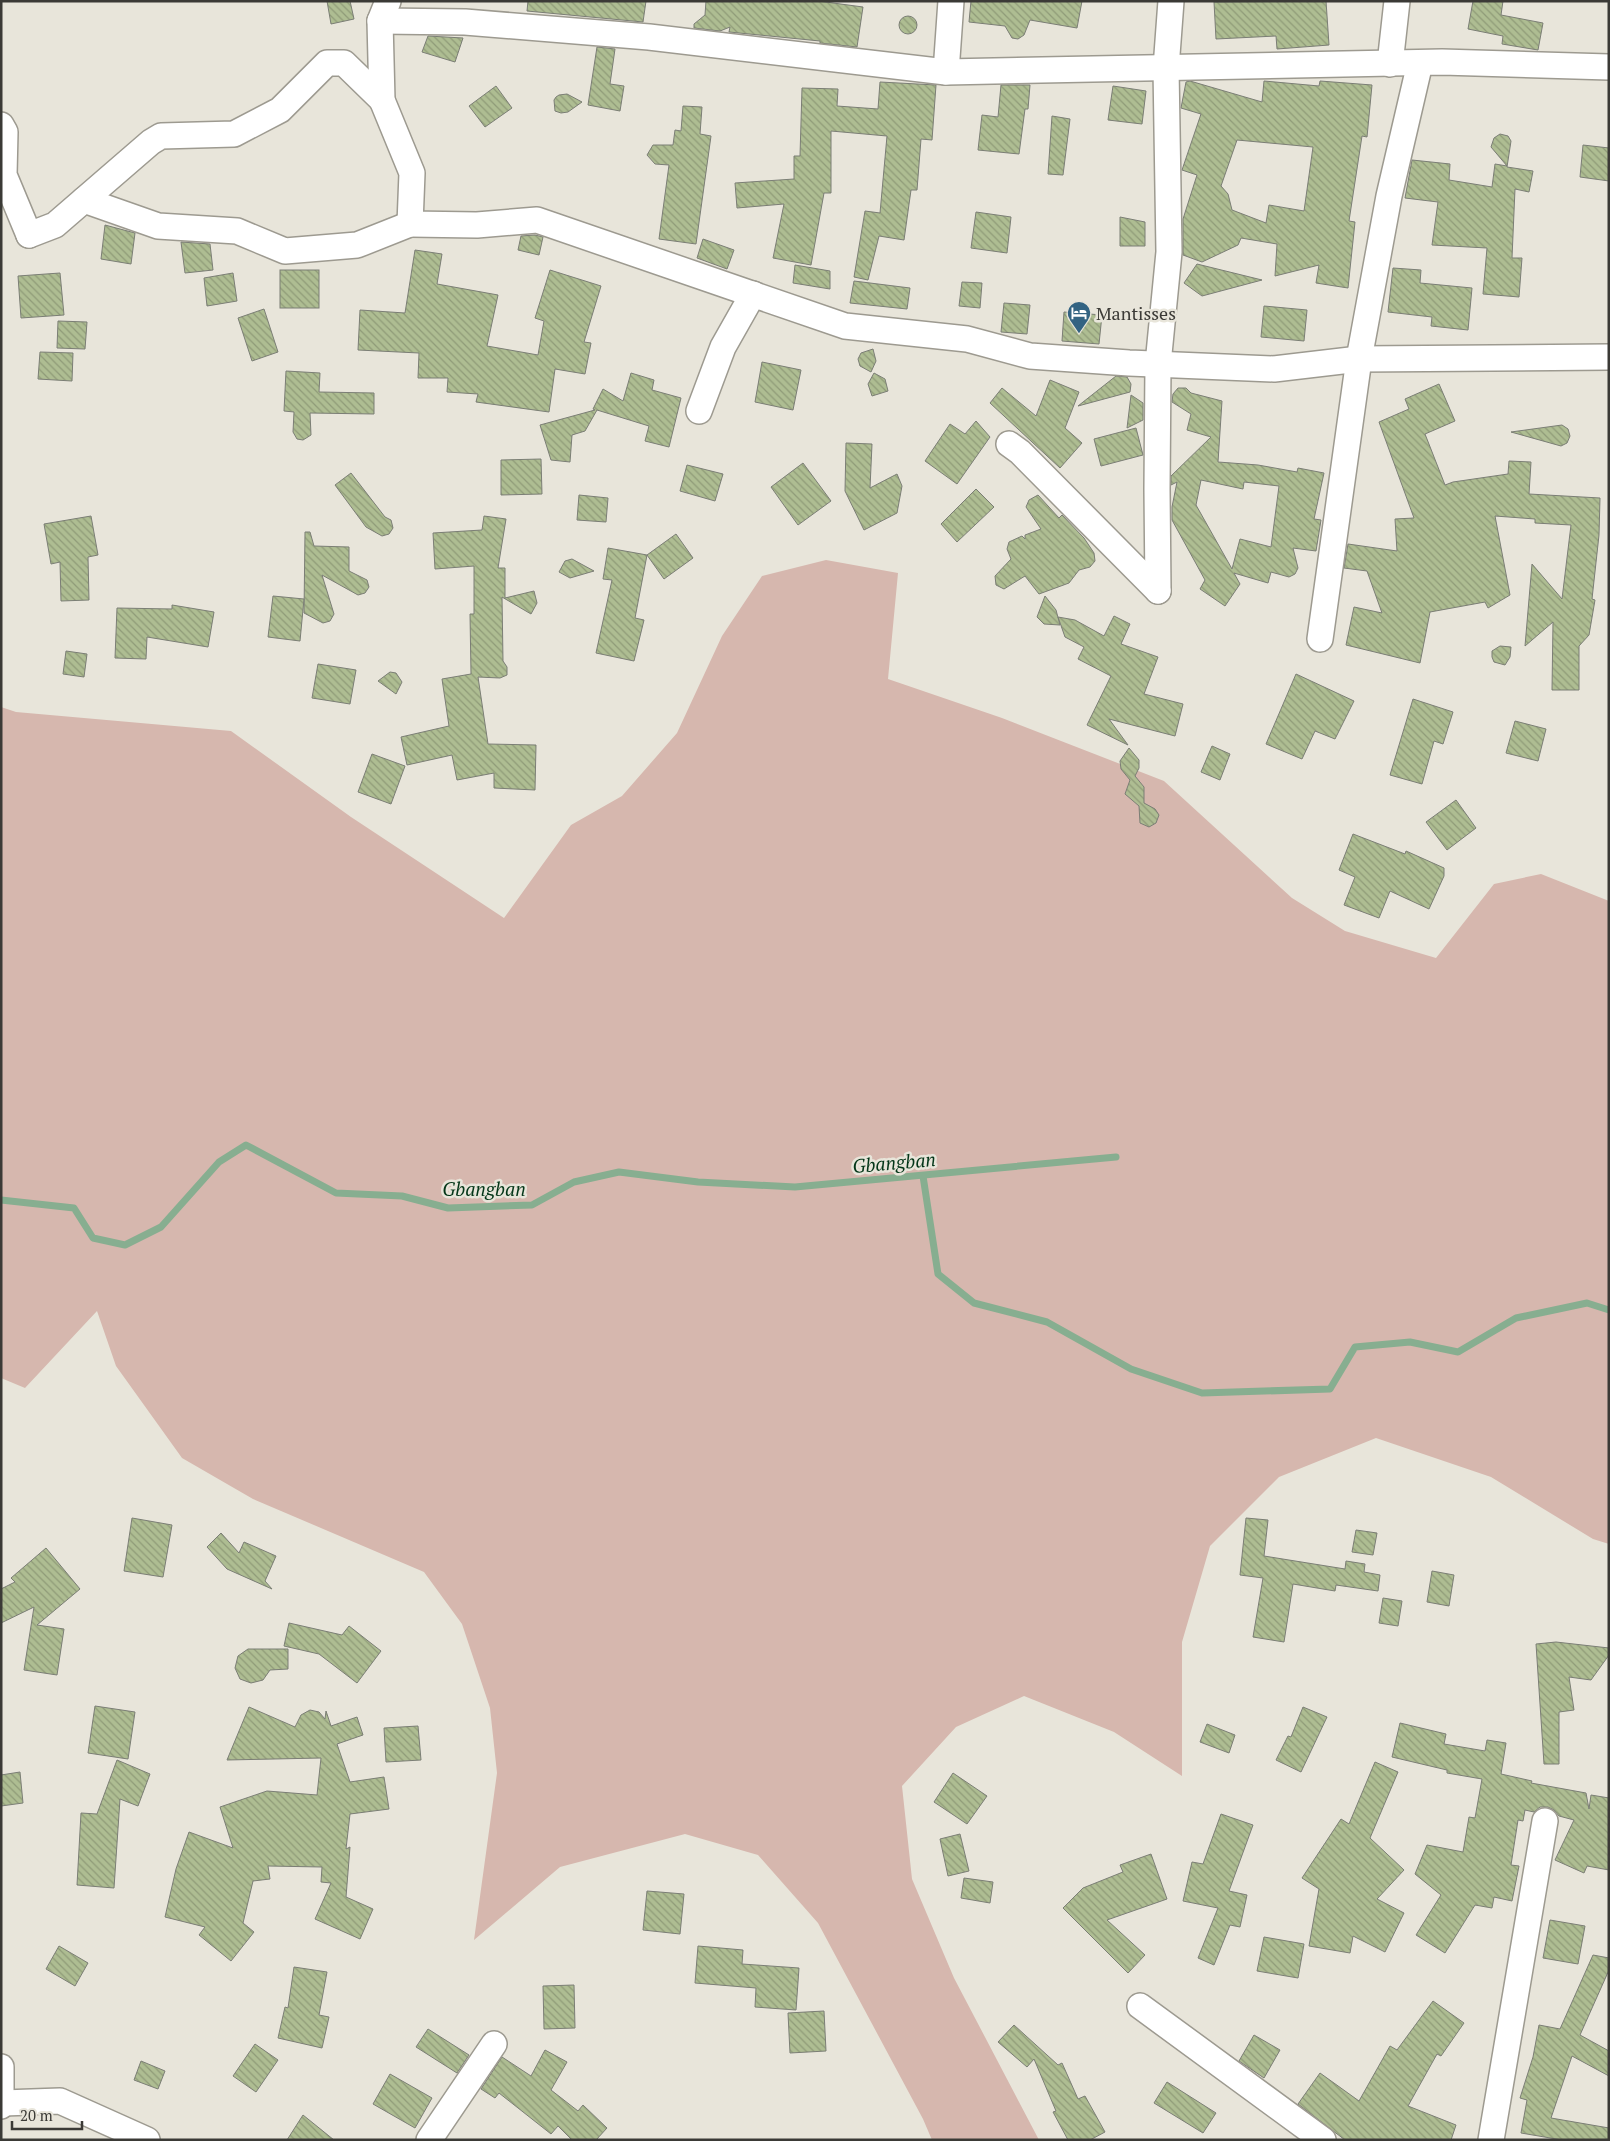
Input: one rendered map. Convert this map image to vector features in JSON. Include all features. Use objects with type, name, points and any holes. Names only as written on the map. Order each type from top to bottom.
[{"type":"street","points":[[946,72],[951,1]]},
{"type":"street","points":[[1009,444],[1020,452],[1158,591],[1156,489],[1158,364],[1169,252],[1166,68],[1171,1]]},
{"type":"street","points":[[1390,64],[1397,1]]},
{"type":"street","points":[[410,224],[412,174],[382,100],[384,11],[465,22],[649,37],[946,72],[1420,63],[1609,67]]},
{"type":"street","points":[[29,234],[55,225],[161,136],[234,134],[280,110],[327,63],[344,63],[382,100]]},
{"type":"street","points":[[1320,639],[1359,359],[1389,196],[1420,63]]},
{"type":"street","points":[[1,125],[5,132],[4,176],[29,234]]},
{"type":"street","points":[[84,200],[158,226],[237,231],[285,251],[357,245],[410,224],[476,225],[537,220],[845,326],[967,339],[1030,356],[1274,369],[1359,359],[1609,357]]},
{"type":"street","points":[[1,205],[29,234]]},
{"type":"street","points":[[699,411],[723,347],[753,294]]},
{"type":"street","points":[[1491,2140],[1545,1821]]},
{"type":"street","points":[[1140,2006],[1323,2140]]},
{"type":"street","points":[[429,2140],[494,2044]]},
{"type":"street","points":[[1,2066],[2,2104],[60,2101],[147,2140]]},
{"type":"shaded area","points":[[826,560],[898,573],[888,679],[1002,718],[1164,781],[1292,898],[1345,931],[1436,958],[1494,884],[1541,874],[1609,901],[1609,1544],[1593,1539],[1491,1477],[1376,1438],[1279,1477],[1210,1546],[1182,1642],[1182,1776],[1114,1732],[1024,1696],[956,1727],[902,1786],[912,1879],[954,1978],[1039,2140],[932,2140],[923,2119],[818,1923],[758,1855],[685,1834],[560,1867],[474,1940],[497,1773],[490,1708],[462,1624],[424,1572],[253,1499],[182,1458],[116,1366],[97,1311],[25,1388],[1,1378],[1,707],[16,712],[231,731],[351,817],[504,918],[571,825],[622,796],[677,733],[722,636],[762,576]]},
{"type":"building","points":[[327,1],[350,1],[354,19],[331,24]]},
{"type":"building","points":[[528,1],[646,1],[643,22],[527,11]]},
{"type":"building","points":[[706,1],[818,1],[863,7],[857,47],[820,43],[820,41],[729,32],[730,27],[720,31],[694,28],[694,24],[705,15]]},
{"type":"building","points":[[971,1],[1082,1],[1077,28],[1030,20],[1024,35],[1018,39],[1012,38],[1005,26],[969,22]]},
{"type":"building","points":[[1326,1],[1329,45],[1277,49],[1276,36],[1216,39],[1214,2]]},
{"type":"building","points":[[1473,1],[1503,1],[1501,15],[1543,23],[1538,50],[1502,44],[1503,36],[1468,29]]},
{"type":"building","points":[[904,16],[912,16],[917,21],[915,32],[904,34],[899,29],[899,21]]},
{"type":"building","points":[[428,36],[463,38],[455,62],[422,52]]},
{"type":"building","points":[[597,47],[615,49],[610,84],[624,86],[620,111],[588,105]]},
{"type":"building","points":[[1190,81],[1262,102],[1264,81],[1319,86],[1320,81],[1372,85],[1367,137],[1362,136],[1349,221],[1355,222],[1348,288],[1316,283],[1319,265],[1275,276],[1277,244],[1241,238],[1238,245],[1202,262],[1183,255],[1183,219],[1197,175],[1182,170],[1201,114],[1181,108],[1186,82]],"holes":[[[1237,140],[1313,147],[1304,211],[1269,205],[1266,223],[1232,210],[1228,194],[1221,186]]]},
{"type":"building","points":[[880,82],[936,85],[932,140],[921,139],[917,190],[911,190],[904,240],[879,236],[868,280],[854,277],[865,211],[880,213],[887,136],[831,131],[831,193],[824,193],[811,265],[773,258],[784,204],[737,208],[735,183],[794,179],[794,156],[800,156],[802,88],[838,89],[837,106],[878,109]]},
{"type":"building","points":[[1001,85],[1030,85],[1028,109],[1025,109],[1019,154],[978,150],[982,115],[998,117]]},
{"type":"building","points":[[496,86],[512,108],[485,127],[469,106]]},
{"type":"building","points":[[1113,86],[1146,91],[1142,124],[1108,120]]},
{"type":"building","points":[[567,94],[582,102],[568,112],[561,113],[555,111],[554,100],[556,97]]},
{"type":"building","points":[[683,106],[702,107],[700,134],[711,136],[696,244],[659,239],[669,165],[655,164],[647,155],[653,145],[673,145],[675,130],[681,131]]},
{"type":"building","points":[[1052,116],[1070,119],[1063,175],[1048,174]]},
{"type":"building","points":[[1500,134],[1508,136],[1511,141],[1507,167],[1533,171],[1529,192],[1515,189],[1512,258],[1522,258],[1519,297],[1483,294],[1487,248],[1432,245],[1438,202],[1405,198],[1412,160],[1450,164],[1449,180],[1492,187],[1495,164],[1507,166],[1491,147],[1494,138]]},
{"type":"building","points":[[1583,145],[1609,148],[1609,181],[1580,177]]},
{"type":"building","points":[[976,212],[1011,217],[1007,253],[971,248]]},
{"type":"building","points":[[1120,217],[1145,222],[1145,246],[1120,246]]},
{"type":"building","points":[[105,225],[135,233],[131,264],[101,259]]},
{"type":"building","points":[[535,235],[543,237],[539,255],[518,250],[521,236]]},
{"type":"building","points":[[703,239],[734,250],[727,269],[697,258]]},
{"type":"building","points":[[181,242],[210,244],[213,270],[185,273]]},
{"type":"building","points":[[415,250],[442,254],[437,284],[498,295],[487,346],[538,355],[544,321],[535,318],[550,270],[601,286],[584,342],[591,343],[585,374],[555,369],[549,412],[476,402],[478,394],[447,392],[448,378],[418,378],[419,353],[358,350],[360,310],[405,313]]},
{"type":"building","points":[[1197,264],[1262,280],[1202,296],[1184,283]]},
{"type":"building","points":[[795,265],[830,271],[830,289],[793,283]]},
{"type":"building","points":[[1393,268],[1421,270],[1420,283],[1472,288],[1468,330],[1431,326],[1432,317],[1388,312]]},
{"type":"building","points":[[280,270],[319,270],[319,308],[280,308]]},
{"type":"building","points":[[60,273],[64,315],[21,318],[18,276]]},
{"type":"building","points":[[233,273],[237,301],[207,306],[204,278]]},
{"type":"building","points":[[854,281],[910,288],[907,309],[850,303]]},
{"type":"building","points":[[962,282],[982,283],[980,308],[959,306]]},
{"type":"building","points":[[1004,303],[1030,305],[1027,334],[1001,332]]},
{"type":"building","points":[[1264,306],[1307,310],[1304,341],[1261,337]]},
{"type":"building","points":[[264,309],[278,352],[252,361],[238,318]]},
{"type":"building","points":[[1064,312],[1102,315],[1099,344],[1062,341]]},
{"type":"building","points":[[58,321],[87,322],[85,349],[57,348]]},
{"type":"building","points":[[873,349],[876,361],[871,372],[860,366],[858,359],[861,353]]},
{"type":"building","points":[[40,352],[73,353],[72,381],[38,379]]},
{"type":"building","points":[[762,362],[801,370],[793,410],[755,402]]},
{"type":"building","points":[[286,371],[320,373],[319,392],[374,393],[374,414],[310,413],[311,435],[303,440],[297,439],[293,432],[294,412],[284,411]]},
{"type":"building","points":[[631,373],[654,380],[652,390],[681,398],[669,447],[645,441],[649,426],[597,410],[585,431],[572,435],[570,462],[551,460],[540,425],[595,410],[593,409],[603,389],[623,401]]},
{"type":"building","points":[[874,373],[885,379],[888,391],[872,396],[868,384]]},
{"type":"building","points":[[1116,376],[1127,377],[1131,384],[1130,392],[1078,406]]},
{"type":"building","points":[[1050,380],[1079,392],[1065,428],[1082,443],[1060,468],[990,403],[1002,388],[1036,416]]},
{"type":"building","points":[[1439,384],[1455,421],[1425,434],[1445,485],[1453,482],[1508,474],[1509,461],[1531,462],[1529,494],[1600,498],[1599,535],[1592,599],[1595,600],[1589,635],[1579,646],[1579,690],[1552,690],[1553,622],[1525,646],[1532,564],[1562,599],[1571,525],[1535,523],[1535,519],[1495,516],[1510,595],[1488,608],[1485,602],[1430,612],[1420,663],[1346,645],[1354,607],[1382,613],[1367,571],[1344,568],[1348,544],[1397,551],[1395,519],[1414,518],[1379,422],[1409,409],[1405,399]]},
{"type":"building","points":[[1178,388],[1186,388],[1191,393],[1222,401],[1218,462],[1258,465],[1297,472],[1298,468],[1324,473],[1314,519],[1321,520],[1316,551],[1293,548],[1298,568],[1295,574],[1289,577],[1271,572],[1268,583],[1234,573],[1240,584],[1225,606],[1200,589],[1205,580],[1172,520],[1172,507],[1177,482],[1171,485],[1171,476],[1211,437],[1187,430],[1191,414],[1172,402],[1173,394]],"holes":[[[1201,480],[1243,489],[1244,482],[1279,486],[1271,547],[1240,539],[1232,569],[1196,505]]]},
{"type":"building","points":[[1131,395],[1143,403],[1143,420],[1127,428]]},
{"type":"building","points":[[976,421],[990,437],[957,484],[925,461],[950,424],[965,434]]},
{"type":"building","points":[[1562,425],[1568,429],[1570,436],[1567,443],[1561,446],[1511,432]]},
{"type":"building","points":[[1136,428],[1143,455],[1101,466],[1094,439]]},
{"type":"building","points":[[846,443],[872,444],[870,488],[897,474],[902,486],[897,513],[864,530],[845,491]]},
{"type":"building","points":[[541,459],[542,494],[501,495],[501,460]]},
{"type":"building","points":[[803,463],[831,501],[798,525],[771,487]]},
{"type":"building","points":[[687,465],[723,474],[715,501],[680,491]]},
{"type":"building","points":[[351,473],[385,517],[391,520],[393,528],[389,534],[382,536],[366,527],[335,485]]},
{"type":"building","points":[[976,489],[994,507],[957,542],[941,524]]},
{"type":"building","points":[[579,495],[608,498],[606,522],[577,520]]},
{"type":"building","points":[[1038,495],[1059,518],[1062,515],[1084,538],[1094,553],[1095,561],[1090,567],[1079,570],[1069,583],[1039,594],[1025,576],[1004,589],[996,585],[995,576],[1011,559],[1007,549],[1009,542],[1022,536],[1025,539],[1025,535],[1041,529],[1026,507],[1029,500]]},
{"type":"building","points":[[91,516],[98,555],[88,557],[89,600],[61,601],[60,562],[51,564],[44,524]]},
{"type":"building","points":[[484,516],[506,519],[498,568],[505,568],[505,598],[534,591],[537,603],[531,614],[502,597],[503,661],[507,667],[507,675],[500,678],[478,677],[488,744],[536,745],[535,790],[494,788],[494,773],[457,780],[452,755],[407,765],[401,737],[449,726],[442,679],[471,674],[470,614],[474,614],[474,566],[435,569],[433,533],[482,530]]},
{"type":"building","points":[[305,532],[310,532],[314,546],[349,547],[349,571],[367,580],[369,587],[365,593],[358,595],[322,575],[334,614],[330,621],[323,623],[304,613]]},
{"type":"building","points":[[676,534],[693,558],[664,579],[647,555]]},
{"type":"building","points":[[608,548],[647,555],[635,618],[644,620],[634,661],[596,653],[612,580],[603,579]]},
{"type":"building","points":[[572,559],[594,571],[570,578],[559,572],[565,561]]},
{"type":"building","points":[[273,596],[304,599],[300,641],[268,637]]},
{"type":"building","points":[[1045,596],[1056,610],[1060,625],[1044,624],[1037,617]]},
{"type":"building","points":[[172,605],[214,612],[208,647],[147,637],[146,659],[115,658],[117,608],[172,609]]},
{"type":"building","points":[[1114,616],[1130,624],[1121,644],[1158,657],[1144,694],[1183,704],[1175,736],[1109,719],[1128,745],[1087,725],[1111,676],[1078,659],[1084,647],[1065,637],[1058,617],[1075,620],[1104,636]]},
{"type":"building","points":[[1500,646],[1511,647],[1510,657],[1505,665],[1494,662],[1492,657],[1492,651]]},
{"type":"building","points":[[66,651],[87,654],[84,677],[63,674]]},
{"type":"building","points":[[318,664],[356,670],[350,704],[312,698]]},
{"type":"building","points":[[390,672],[396,673],[402,682],[396,694],[378,681]]},
{"type":"building","points":[[1296,674],[1354,701],[1335,739],[1315,731],[1302,759],[1266,744]]},
{"type":"building","points":[[1413,699],[1453,712],[1443,744],[1434,741],[1422,784],[1390,775]]},
{"type":"building","points":[[1515,721],[1546,729],[1538,761],[1506,753]]},
{"type":"building","points":[[1212,746],[1230,754],[1220,780],[1201,772]]},
{"type":"building","points":[[1129,748],[1139,760],[1139,768],[1135,776],[1144,787],[1144,803],[1155,809],[1159,815],[1156,823],[1149,827],[1140,823],[1139,806],[1125,794],[1130,780],[1121,769],[1120,761]]},
{"type":"building","points":[[372,754],[405,766],[391,804],[358,792]]},
{"type":"building","points":[[1456,800],[1476,828],[1447,850],[1426,822]]},
{"type":"building","points":[[1353,834],[1405,854],[1406,851],[1444,868],[1444,876],[1429,909],[1390,891],[1379,918],[1344,905],[1355,877],[1339,870]]},
{"type":"building","points":[[132,1518],[172,1525],[163,1577],[124,1571]]},
{"type":"building","points":[[1246,1518],[1268,1520],[1264,1556],[1345,1569],[1346,1561],[1365,1564],[1364,1572],[1380,1575],[1378,1591],[1336,1585],[1335,1591],[1293,1584],[1284,1642],[1253,1637],[1263,1578],[1240,1575]]},
{"type":"building","points":[[1356,1530],[1377,1533],[1373,1555],[1352,1552]]},
{"type":"building","points":[[221,1533],[239,1553],[244,1542],[276,1556],[265,1581],[272,1589],[227,1569],[207,1547]]},
{"type":"building","points":[[46,1548],[80,1589],[37,1625],[64,1629],[57,1675],[24,1670],[34,1607],[1,1623],[1,1589],[15,1582],[11,1578]]},
{"type":"building","points":[[1432,1571],[1454,1575],[1449,1606],[1427,1602]]},
{"type":"building","points":[[1383,1598],[1402,1601],[1398,1626],[1379,1623]]},
{"type":"building","points":[[289,1623],[342,1635],[349,1626],[381,1651],[357,1683],[319,1654],[284,1646]]},
{"type":"building","points":[[1556,1642],[1609,1648],[1609,1655],[1591,1680],[1569,1677],[1574,1710],[1559,1712],[1559,1764],[1544,1764],[1536,1644]]},
{"type":"building","points":[[248,1649],[288,1649],[288,1669],[270,1670],[263,1680],[251,1683],[240,1679],[235,1668],[238,1656]]},
{"type":"building","points":[[95,1706],[135,1712],[128,1759],[88,1753]]},
{"type":"building","points":[[249,1707],[295,1727],[301,1715],[310,1710],[319,1712],[325,1719],[326,1711],[331,1726],[357,1717],[363,1735],[337,1744],[350,1782],[384,1777],[389,1809],[350,1814],[346,1849],[350,1847],[346,1897],[373,1909],[360,1939],[315,1919],[331,1883],[321,1882],[322,1867],[268,1866],[270,1879],[253,1881],[243,1923],[254,1932],[231,1961],[199,1935],[205,1927],[165,1917],[176,1869],[189,1832],[233,1848],[220,1807],[267,1791],[317,1795],[321,1758],[227,1760]]},
{"type":"building","points":[[1303,1707],[1327,1717],[1301,1772],[1276,1760],[1288,1736],[1291,1737]]},
{"type":"building","points":[[1400,1723],[1446,1734],[1444,1744],[1485,1751],[1487,1740],[1506,1743],[1501,1774],[1532,1781],[1531,1783],[1586,1793],[1589,1809],[1591,1795],[1609,1798],[1609,1870],[1587,1866],[1584,1873],[1555,1860],[1574,1820],[1559,1816],[1548,1807],[1540,1807],[1534,1812],[1525,1810],[1523,1821],[1518,1820],[1511,1865],[1519,1866],[1512,1901],[1494,1897],[1492,1908],[1475,1905],[1445,1953],[1416,1935],[1441,1895],[1415,1874],[1427,1845],[1463,1852],[1469,1817],[1475,1818],[1482,1779],[1447,1773],[1447,1770],[1392,1757]]},
{"type":"building","points":[[1207,1724],[1235,1735],[1229,1753],[1200,1742]]},
{"type":"building","points":[[418,1726],[421,1760],[386,1762],[384,1728]]},
{"type":"building","points":[[117,1760],[150,1774],[138,1806],[120,1799],[114,1888],[77,1885],[81,1813],[97,1814]]},
{"type":"building","points":[[1375,1762],[1398,1772],[1370,1838],[1404,1870],[1377,1899],[1404,1913],[1385,1952],[1353,1936],[1350,1953],[1309,1946],[1319,1889],[1302,1878],[1341,1819],[1349,1824]]},
{"type":"building","points":[[20,1772],[23,1803],[1,1806],[1,1775]]},
{"type":"building","points":[[953,1773],[987,1796],[967,1824],[934,1802]]},
{"type":"building","points":[[1221,1814],[1253,1825],[1229,1891],[1247,1895],[1240,1927],[1230,1925],[1214,1965],[1198,1958],[1218,1908],[1183,1901],[1192,1862],[1203,1864]]},
{"type":"building","points":[[960,1834],[969,1871],[948,1876],[940,1839]]},
{"type":"building","points":[[1151,1854],[1167,1899],[1107,1920],[1145,1955],[1128,1973],[1063,1908],[1083,1888],[1123,1872],[1120,1865]]},
{"type":"building","points":[[964,1878],[993,1882],[990,1903],[961,1898]]},
{"type":"building","points":[[647,1891],[684,1894],[680,1934],[643,1930]]},
{"type":"building","points":[[1550,1920],[1585,1926],[1578,1964],[1543,1958]]},
{"type":"building","points":[[1264,1937],[1304,1944],[1298,1978],[1257,1971]]},
{"type":"building","points":[[59,1946],[88,1963],[75,1986],[46,1969]]},
{"type":"building","points":[[698,1946],[743,1950],[742,1964],[799,1968],[796,2010],[755,2007],[756,1988],[695,1983]]},
{"type":"building","points":[[1593,1955],[1609,1958],[1609,1970],[1580,2035],[1609,2051],[1609,2076],[1572,2056],[1551,2118],[1609,2128],[1609,2140],[1562,2140],[1521,2133],[1527,2100],[1520,2098],[1533,2057],[1539,2025],[1560,2029]]},
{"type":"building","points":[[294,1967],[327,1972],[319,2015],[329,2017],[322,2048],[278,2038],[285,2007],[288,2008]]},
{"type":"building","points":[[574,1985],[575,2028],[544,2029],[543,1986]]},
{"type":"building","points":[[1433,2001],[1464,2023],[1441,2056],[1437,2054],[1408,2106],[1456,2125],[1451,2140],[1345,2140],[1298,2104],[1320,2073],[1359,2101],[1390,2046],[1397,2050]]},
{"type":"building","points":[[824,2011],[826,2051],[790,2053],[788,2013]]},
{"type":"building","points":[[1014,2025],[1058,2065],[1062,2063],[1078,2099],[1085,2096],[1105,2132],[1090,2140],[1068,2140],[1053,2112],[1056,2111],[1034,2059],[1027,2067],[998,2042]]},
{"type":"building","points":[[428,2029],[469,2055],[457,2073],[416,2047]]},
{"type":"building","points":[[1254,2035],[1280,2050],[1264,2078],[1239,2061]]},
{"type":"building","points":[[255,2044],[278,2060],[256,2092],[233,2076]]},
{"type":"building","points":[[545,2050],[567,2062],[551,2090],[578,2111],[583,2105],[607,2128],[596,2140],[572,2140],[558,2126],[551,2134],[499,2093],[495,2098],[481,2089],[502,2057],[531,2076]]},
{"type":"building","points":[[141,2061],[165,2071],[158,2089],[134,2080]]},
{"type":"building","points":[[390,2074],[432,2098],[415,2128],[373,2104]]},
{"type":"building","points":[[1167,2082],[1216,2113],[1203,2133],[1154,2103]]},
{"type":"building","points":[[303,2115],[334,2140],[287,2140]]},
{"type":"waterway","name":"Gbangban","points":[[1,1200],[74,1208],[93,1238],[125,1245],[161,1227],[219,1162],[246,1145],[336,1193],[402,1196],[448,1208],[532,1205],[574,1182],[619,1172],[698,1182],[795,1187],[1116,1157]]},
{"type":"waterway","points":[[923,1176],[938,1274],[974,1303],[1047,1322],[1131,1369],[1202,1393],[1330,1389],[1355,1347],[1410,1342],[1458,1352],[1516,1318],[1587,1303],[1609,1310]]},
{"type":"place","name":"Mantisses","points":[[1079,334]]}]
